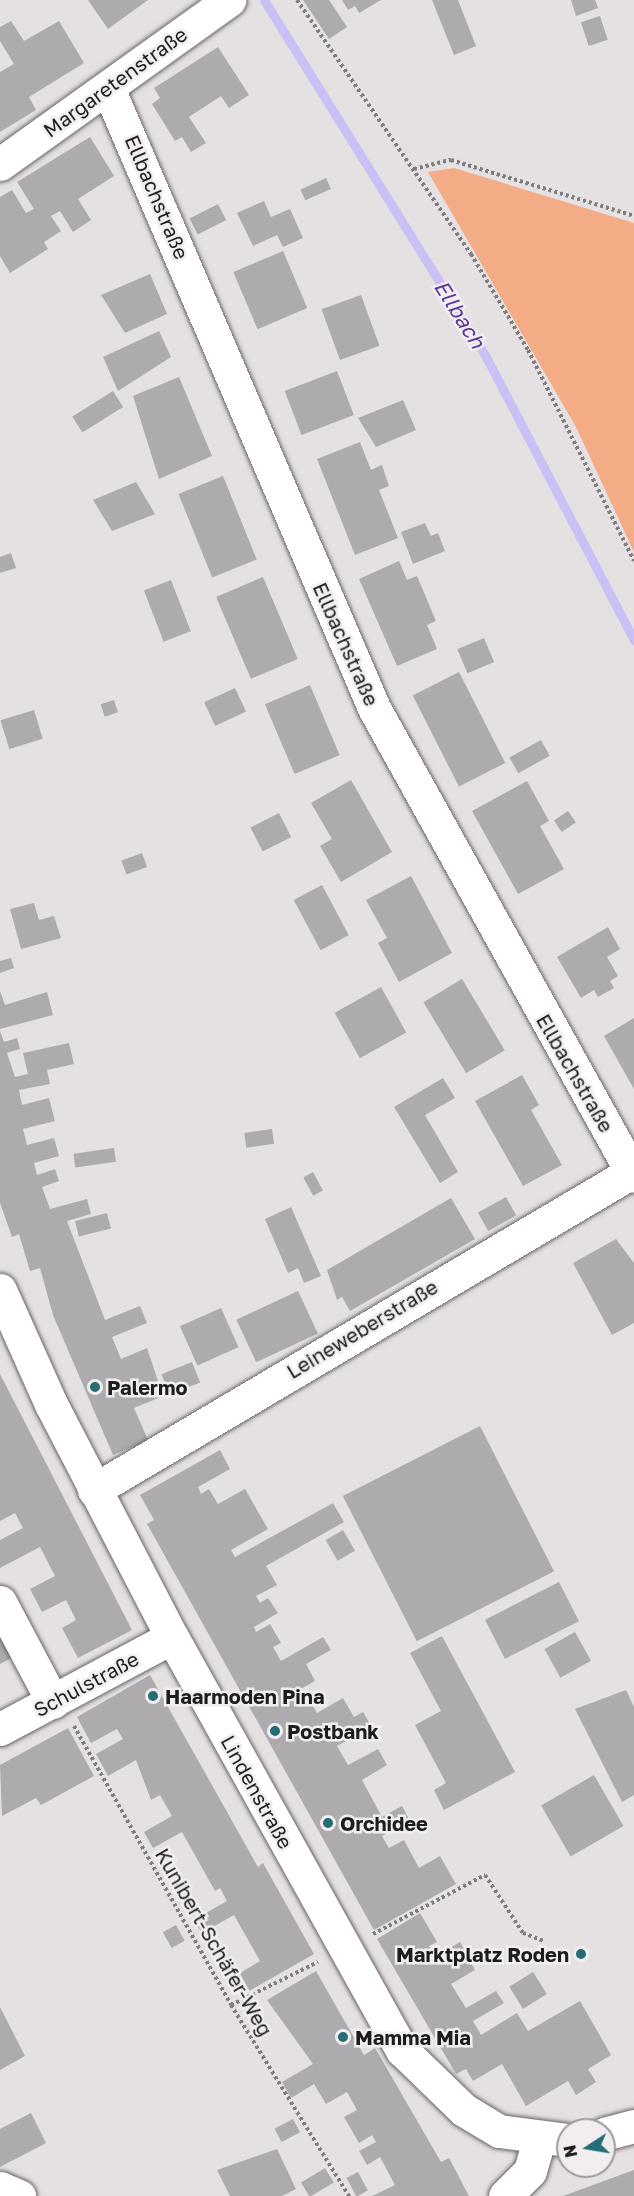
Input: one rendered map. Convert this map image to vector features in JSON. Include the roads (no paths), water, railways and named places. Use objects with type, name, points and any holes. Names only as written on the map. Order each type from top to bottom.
[{"type":"street","name":"Margaretenstraße","points":[[0,164],[229,0]]},
{"type":"street","name":"Ellbachstraße","points":[[108,88],[374,708],[633,1174]]},
{"type":"street","name":"Leineweberstraße","points":[[94,1490],[633,1174]]},
{"type":"street","name":"Lindenstraße","points":[[0,1290],[94,1490],[172,1637],[402,2050],[432,2083],[499,2131],[554,2140]]},
{"type":"street","points":[[0,1602],[57,1700]]},
{"type":"street","name":"Schulstraße","points":[[0,1729],[172,1637]]},
{"type":"street","points":[[616,2131],[634,2126]]},
{"type":"street","points":[[505,2196],[530,2171],[554,2140]]},
{"type":"street","points":[[0,2188],[19,2196]]},
{"type":"waterway","name":"Ellbach","points":[[264,0],[485,355],[634,640]]},
{"type":"place","name":"Palermo","points":[[95,1387]]},
{"type":"place","name":"Haarmoden Pina","points":[[153,1696]]},
{"type":"place","name":"Postbank","points":[[275,1731]]},
{"type":"place","name":"Orchidee","points":[[328,1823]]},
{"type":"place","name":"Marktplatz Roden","points":[[581,1954]]},
{"type":"place","name":"Mamma Mia","points":[[343,2037]]}]
